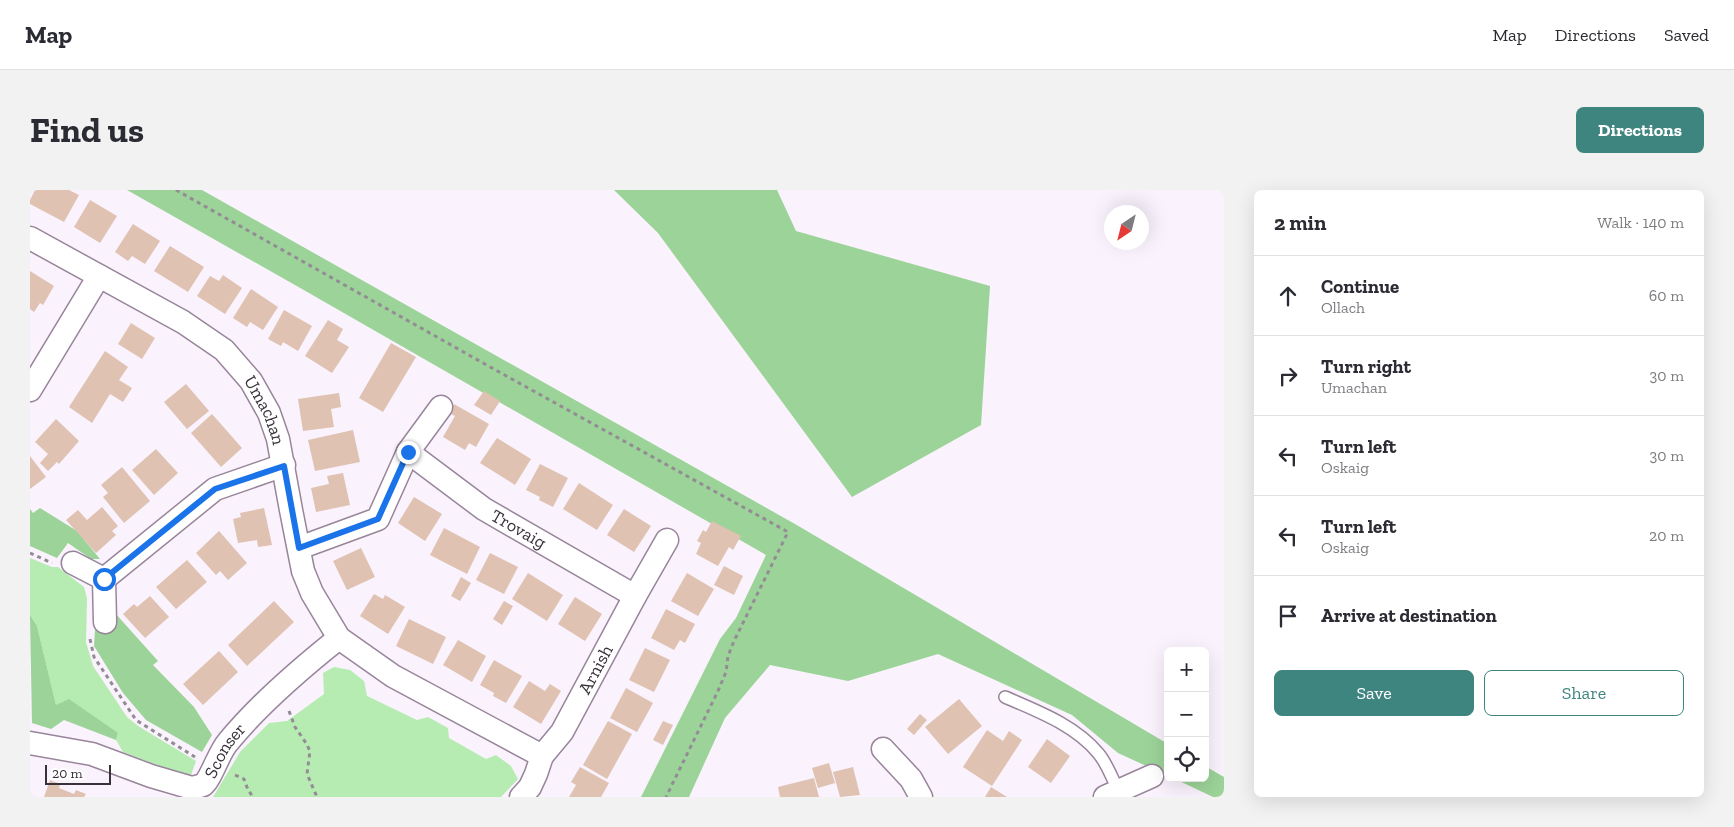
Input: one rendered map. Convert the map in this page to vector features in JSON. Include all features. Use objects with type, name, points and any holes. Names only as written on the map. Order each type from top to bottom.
[{"type":"street","name":"Umachan","points":[[30,238],[183,322],[224,350],[251,381],[269,413],[278,439],[304,571],[312,594],[339,638],[393,676],[542,756]]},
{"type":"street","points":[[30,390],[99,276]]},
{"type":"street","points":[[299,548],[378,519],[408,452],[441,407]]},
{"type":"street","name":"Trovaig","points":[[408,452],[484,509],[635,596]]},
{"type":"street","points":[[104,579],[215,489],[284,466]]},
{"type":"street","name":"Arnish","points":[[521,797],[530,787],[542,756],[562,732],[667,540]]},
{"type":"street","points":[[74,563],[104,579]]},
{"type":"street","points":[[104,579],[104,622]]},
{"type":"street","name":"Sconser","points":[[30,743],[92,754],[151,776],[192,788],[197,792],[203,785],[223,748],[243,724],[304,666],[339,638]]},
{"type":"street","points":[[884,749],[911,779],[921,797]]},
{"type":"street","points":[[1112,794],[1152,776]]},
{"type":"lane","points":[[1005,697],[1039,712],[1080,735],[1099,754],[1112,794]]},
{"type":"path","points":[[176,190],[788,532],[731,649],[726,672],[718,691],[666,797]]},
{"type":"path","points":[[104,622],[88,630],[94,657],[136,720],[213,768],[244,779],[253,797]]},
{"type":"path","points":[[280,688],[295,727],[310,751],[307,774],[317,797]]},
{"type":"green space","points":[[127,190],[202,190],[795,524],[1164,742],[1164,774],[1118,753],[1072,715],[938,654],[848,681],[770,665],[725,718],[689,797],[641,797],[720,639],[736,618],[766,555]]},
{"type":"green space","points":[[614,190],[777,190],[796,231],[990,286],[981,425],[852,497],[658,233]]},
{"type":"green space","points":[[40,508],[77,531],[100,559],[91,559],[68,543],[57,558],[30,546],[30,509],[33,513]]},
{"type":"green space","points":[[30,558],[52,567],[58,567],[84,587],[87,598],[86,642],[93,666],[127,717],[138,726],[196,761],[191,775],[186,776],[123,752],[116,740],[118,733],[56,705],[37,626],[30,615]]},
{"type":"green space","points":[[115,613],[158,661],[153,665],[194,707],[212,735],[202,752],[146,720],[123,693],[94,646],[95,629],[110,628]]},
{"type":"green space","points":[[30,615],[37,626],[56,705],[69,699],[118,733],[116,740],[64,720],[51,729],[32,723]]},
{"type":"green space","points":[[334,667],[350,670],[364,681],[367,696],[417,720],[428,717],[448,728],[449,738],[486,759],[496,755],[511,766],[518,779],[501,797],[213,797],[240,752],[269,723],[287,721],[324,694],[323,673]]},
{"type":"green space","points":[[1209,768],[1224,777],[1224,797],[1213,797],[1181,782],[1209,782]]},
{"type":"building","points":[[35,190],[69,190],[79,195],[64,222],[30,204]]},
{"type":"building","points":[[90,200],[117,216],[100,243],[74,227]]},
{"type":"building","points":[[133,224],[160,241],[145,264],[132,256],[128,261],[115,252]]},
{"type":"building","points":[[170,246],[204,267],[188,292],[154,271]]},
{"type":"building","points":[[30,271],[54,286],[43,305],[40,303],[34,312],[30,309]]},
{"type":"building","points":[[223,275],[242,288],[225,314],[197,296],[210,276],[219,281]]},
{"type":"building","points":[[251,289],[278,307],[263,330],[250,322],[247,327],[233,318]]},
{"type":"building","points":[[284,310],[312,326],[298,351],[283,342],[281,346],[268,339]]},
{"type":"building","points":[[328,320],[343,329],[337,340],[349,347],[332,373],[305,356]]},
{"type":"building","points":[[131,323],[155,338],[142,359],[118,344]]},
{"type":"building","points":[[391,343],[416,357],[383,412],[359,398]]},
{"type":"building","points":[[105,351],[128,367],[119,380],[132,388],[123,402],[110,394],[92,423],[69,407]]},
{"type":"building","points":[[186,384],[209,411],[187,429],[164,402]]},
{"type":"building","points":[[484,391],[500,401],[491,415],[474,405]]},
{"type":"building","points":[[339,393],[341,407],[331,409],[334,427],[303,431],[298,399]]},
{"type":"building","points":[[454,404],[489,424],[476,447],[469,443],[465,450],[443,437],[455,416],[449,413]]},
{"type":"building","points":[[212,414],[242,448],[221,467],[191,433]]},
{"type":"building","points":[[56,419],[79,441],[59,464],[57,462],[48,471],[40,463],[48,454],[35,442]]},
{"type":"building","points":[[353,430],[360,462],[315,471],[308,440]]},
{"type":"building","points":[[497,438],[531,459],[515,485],[480,463]]},
{"type":"building","points":[[156,449],[178,473],[154,495],[132,470]]},
{"type":"building","points":[[30,456],[46,477],[30,489]]},
{"type":"building","points":[[540,464],[568,478],[553,507],[539,500],[540,497],[526,490]]},
{"type":"building","points":[[122,467],[150,501],[124,523],[103,497],[108,493],[101,485]]},
{"type":"building","points":[[343,473],[350,505],[316,512],[311,488],[329,484],[327,476]]},
{"type":"building","points":[[579,483],[613,505],[597,530],[563,509]]},
{"type":"building","points":[[414,497],[442,514],[425,541],[398,523]]},
{"type":"building","points":[[102,507],[118,526],[112,531],[116,535],[96,553],[66,520],[78,510],[87,520]]},
{"type":"building","points":[[264,508],[272,545],[258,547],[257,540],[238,543],[233,519],[241,517],[240,513]]},
{"type":"building","points":[[624,509],[651,526],[634,552],[607,535]]},
{"type":"building","points":[[712,521],[741,536],[733,550],[729,547],[718,566],[696,554],[701,543],[697,541],[703,530],[706,532]]},
{"type":"building","points":[[444,528],[480,547],[467,574],[430,555]]},
{"type":"building","points":[[219,531],[247,563],[228,580],[220,571],[216,575],[196,553]]},
{"type":"building","points":[[361,548],[375,577],[347,590],[333,561]]},
{"type":"building","points":[[490,553],[518,567],[504,594],[476,580]]},
{"type":"building","points":[[187,560],[207,582],[176,609],[156,587]]},
{"type":"building","points":[[724,566],[743,576],[734,595],[714,585]]},
{"type":"building","points":[[528,573],[563,595],[547,621],[512,599]]},
{"type":"building","points":[[687,573],[714,589],[698,616],[671,601]]},
{"type":"building","points":[[461,577],[471,583],[460,601],[451,596]]},
{"type":"building","points":[[374,594],[383,599],[385,595],[405,607],[388,634],[360,616]]},
{"type":"building","points":[[150,596],[169,617],[145,638],[123,614],[134,604],[137,607]]},
{"type":"building","points":[[575,597],[602,614],[585,641],[558,624]]},
{"type":"building","points":[[274,601],[294,622],[247,666],[228,645]]},
{"type":"building","points":[[504,601],[513,606],[502,625],[493,619]]},
{"type":"building","points":[[666,609],[695,624],[685,643],[680,640],[674,650],[651,638]]},
{"type":"building","points":[[409,619],[446,637],[433,664],[396,646]]},
{"type":"building","points":[[458,640],[486,656],[472,682],[443,665]]},
{"type":"building","points":[[645,648],[670,660],[654,692],[629,680]]},
{"type":"building","points":[[219,651],[238,672],[203,705],[183,684]]},
{"type":"building","points":[[494,660],[522,676],[506,703],[493,696],[494,693],[480,685]]},
{"type":"building","points":[[529,681],[545,691],[550,684],[561,691],[541,724],[513,707]]},
{"type":"building","points":[[626,688],[653,703],[637,732],[610,718]]},
{"type":"building","points":[[959,699],[982,726],[948,754],[925,727]]},
{"type":"building","points":[[920,714],[927,720],[914,735],[907,729]]},
{"type":"building","points":[[608,721],[632,734],[607,779],[583,765]]},
{"type":"building","points":[[663,721],[673,725],[663,745],[653,740]]},
{"type":"building","points":[[987,730],[1003,741],[1009,731],[1022,740],[992,786],[963,767]]},
{"type":"building","points":[[1047,739],[1070,756],[1051,783],[1028,767]]},
{"type":"building","points":[[829,763],[835,783],[818,788],[812,768]]},
{"type":"building","points":[[580,767],[609,783],[601,797],[569,797],[576,785],[571,782]]},
{"type":"building","points":[[853,767],[860,795],[840,797],[833,772]]},
{"type":"building","points":[[814,778],[819,797],[780,797],[778,787]]},
{"type":"building","points":[[50,780],[60,784],[59,788],[74,794],[76,790],[86,794],[84,797],[44,797]]},
{"type":"building","points":[[991,787],[1007,797],[985,797]]},
{"type":"route","points":[[104,579],[215,489],[284,466],[299,548],[378,519],[408,452]]}]
